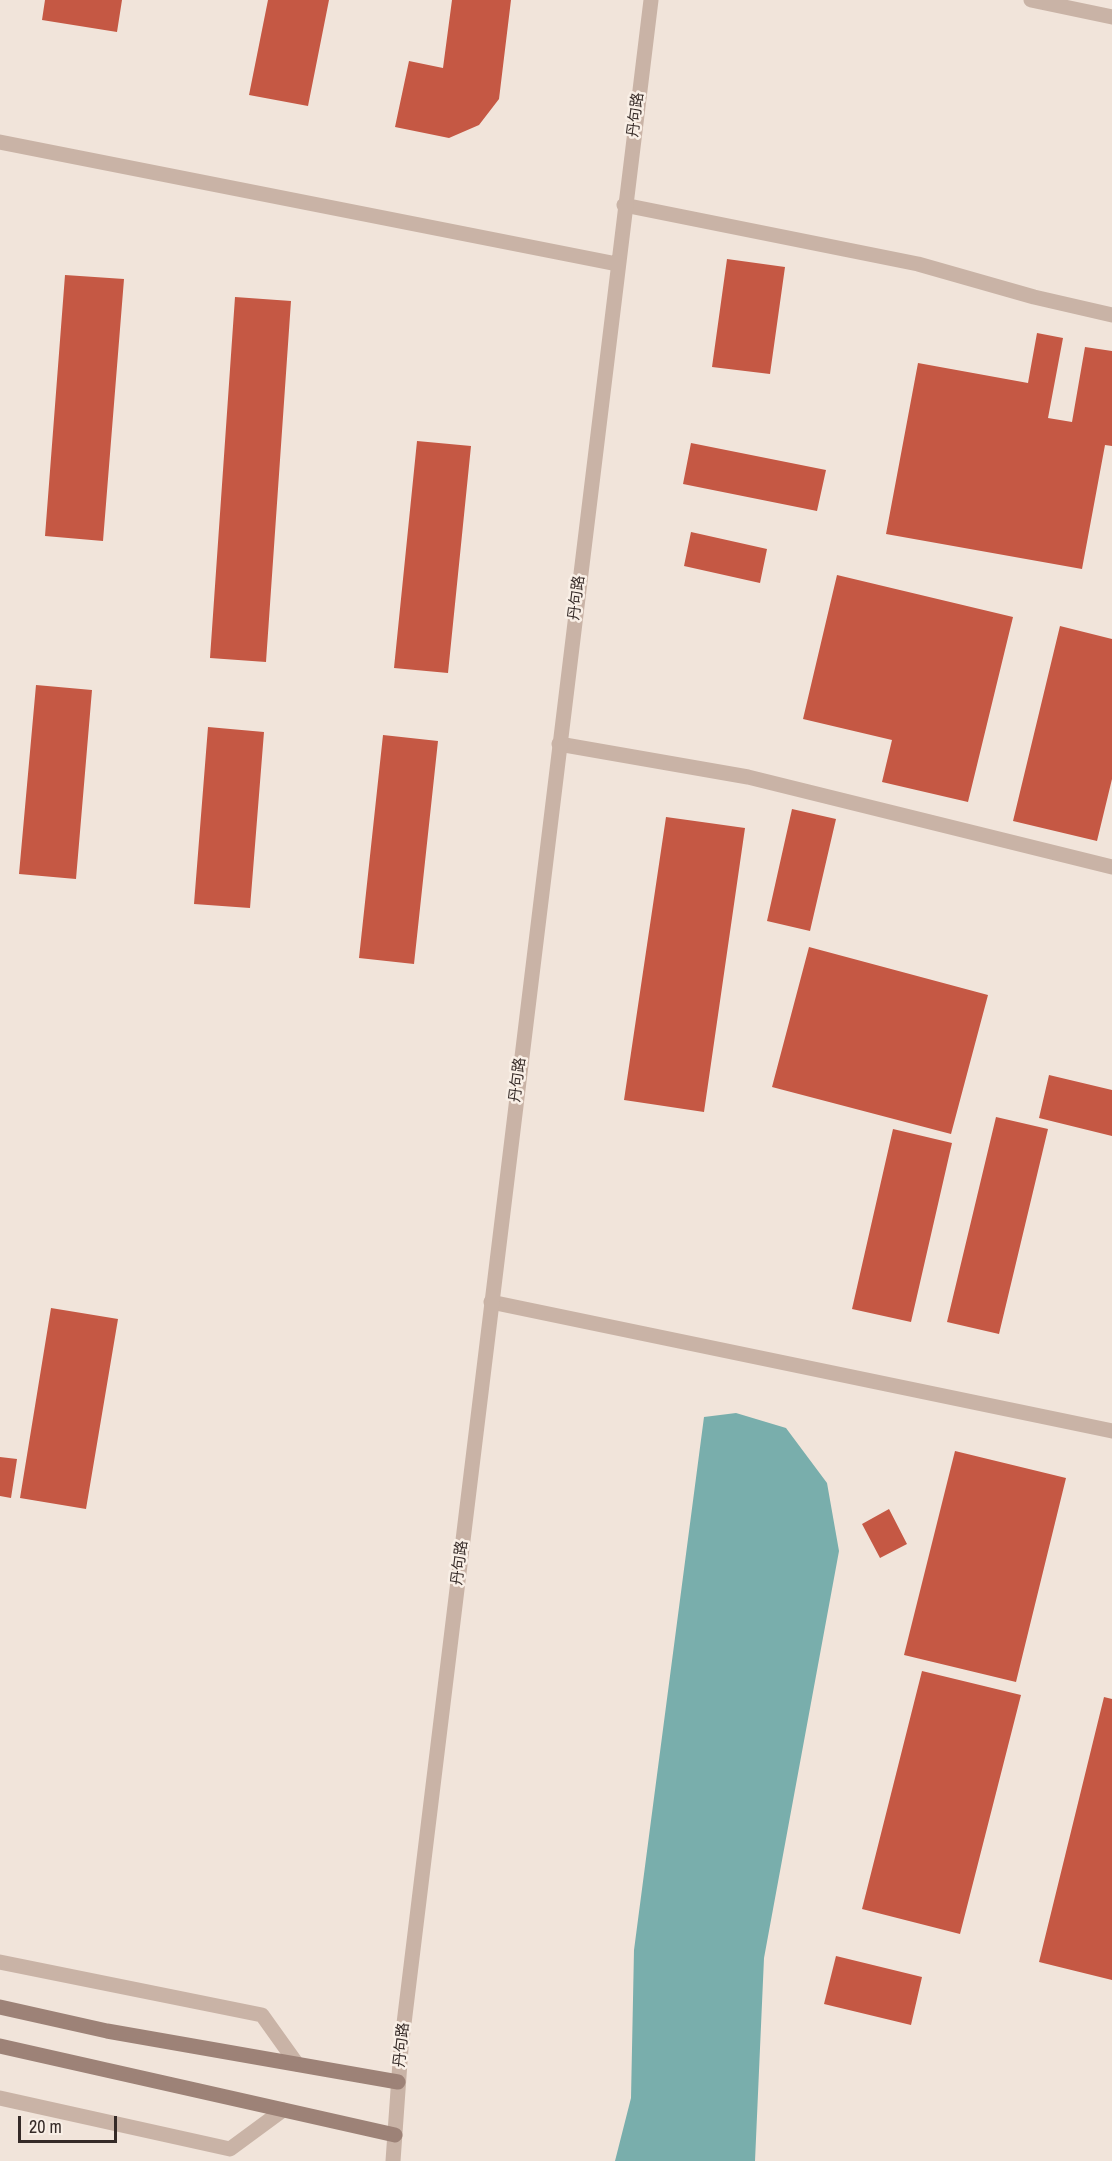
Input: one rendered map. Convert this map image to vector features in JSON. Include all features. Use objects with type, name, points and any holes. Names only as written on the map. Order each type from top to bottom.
[{"type":"main road","points":[[0,2007],[107,2031],[398,2082]]},
{"type":"main road","points":[[0,2046],[394,2135]]},
{"type":"street","name":"丹句路","points":[[393,2161],[398,2082],[624,205],[651,0]]},
{"type":"street","points":[[1031,0],[1112,17]]},
{"type":"street","points":[[0,142],[617,264]]},
{"type":"street","points":[[624,205],[918,264],[1035,297],[1112,315]]},
{"type":"street","points":[[559,744],[748,777],[1112,867]]},
{"type":"street","points":[[492,1302],[1112,1431]]},
{"type":"street","points":[[0,1962],[262,2015],[297,2064]]},
{"type":"street","points":[[0,2098],[230,2149],[283,2110]]},
{"type":"water","points":[[736,1413],[786,1428],[827,1483],[839,1551],[764,1958],[755,2161],[615,2161],[631,2098],[634,1950],[704,1417]]},
{"type":"building","points":[[45,0],[122,0],[117,32],[42,20]]},
{"type":"building","points":[[268,0],[329,0],[308,106],[249,95]]},
{"type":"building","points":[[452,0],[511,0],[499,99],[479,125],[449,138],[395,127],[409,61],[443,68]]},
{"type":"building","points":[[727,259],[785,267],[770,374],[712,367]]},
{"type":"building","points":[[65,275],[124,279],[103,541],[45,536]]},
{"type":"building","points":[[235,297],[291,301],[266,662],[210,658]]},
{"type":"building","points":[[1037,333],[1063,338],[1048,418],[1072,422],[1085,347],[1112,351],[1112,446],[1105,445],[1082,569],[886,534],[918,363],[1028,383]]},
{"type":"building","points":[[417,441],[471,446],[448,673],[394,668]]},
{"type":"building","points":[[691,443],[826,470],[817,511],[683,484]]},
{"type":"building","points":[[691,532],[767,549],[760,583],[684,566]]},
{"type":"building","points":[[837,575],[1013,617],[968,802],[882,782],[892,740],[803,719]]},
{"type":"building","points":[[1060,626],[1112,639],[1112,779],[1097,841],[1013,821]]},
{"type":"building","points":[[36,685],[92,690],[76,879],[19,874]]},
{"type":"building","points":[[208,727],[264,732],[250,908],[194,904]]},
{"type":"building","points":[[383,735],[438,741],[414,964],[359,958]]},
{"type":"building","points":[[792,809],[836,819],[810,931],[767,921]]},
{"type":"building","points":[[666,817],[745,828],[704,1112],[624,1100]]},
{"type":"building","points":[[809,947],[988,995],[951,1134],[772,1087]]},
{"type":"building","points":[[1049,1075],[1112,1090],[1112,1136],[1039,1118]]},
{"type":"building","points":[[996,1117],[1048,1129],[999,1334],[947,1322]]},
{"type":"building","points":[[893,1129],[952,1143],[911,1322],[852,1309]]},
{"type":"building","points":[[51,1308],[118,1319],[86,1509],[20,1498]]},
{"type":"building","points":[[955,1451],[1066,1478],[1016,1682],[904,1655]]},
{"type":"building","points":[[0,1457],[17,1459],[11,1498],[0,1496]]},
{"type":"building","points":[[889,1509],[907,1544],[880,1558],[862,1524]]},
{"type":"building","points":[[922,1671],[1021,1695],[960,1934],[862,1909]]},
{"type":"building","points":[[1104,1697],[1112,1699],[1112,1980],[1039,1962]]},
{"type":"building","points":[[836,1956],[922,1977],[911,2025],[824,2004]]}]
